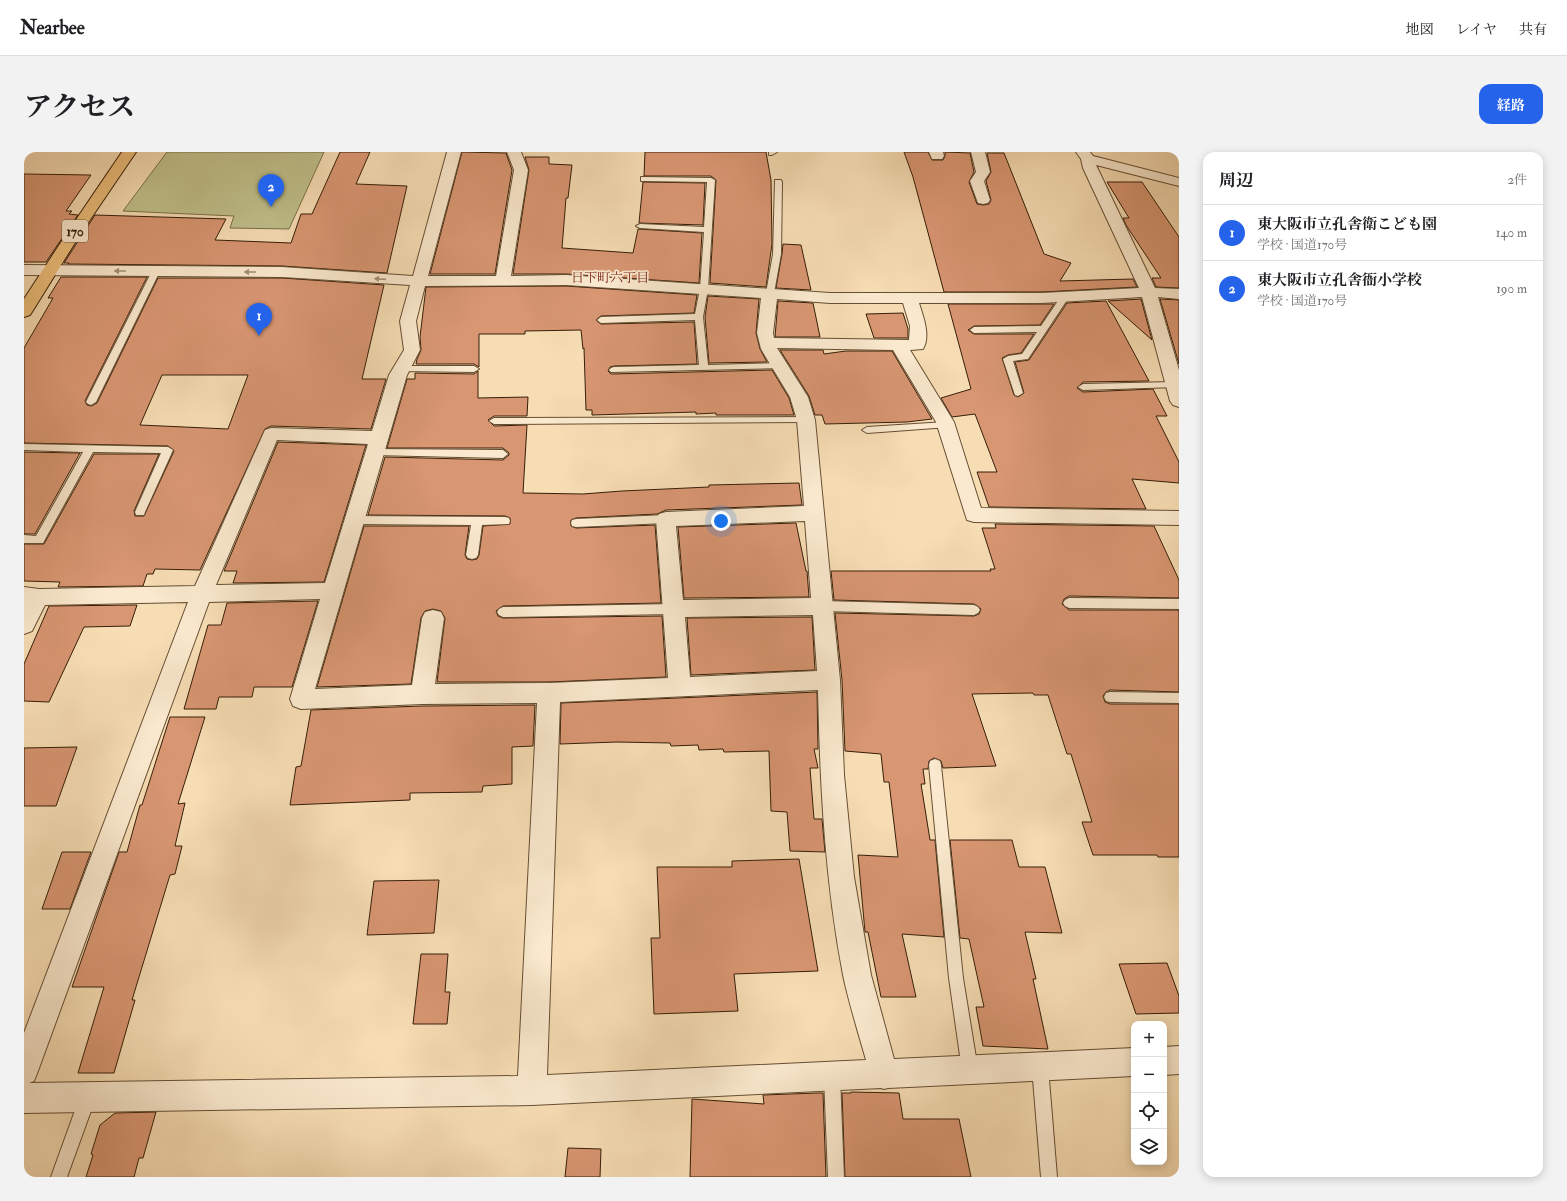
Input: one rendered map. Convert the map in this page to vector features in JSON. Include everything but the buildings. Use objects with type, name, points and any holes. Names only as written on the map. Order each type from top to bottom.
[{"type":"highway","name":"170","points":[[24,312],[129,152]]},
{"type":"street","points":[[454,152],[408,321],[412,350],[398,375],[300,699],[422,694],[549,693],[829,680]]},
{"type":"street","points":[[503,280],[521,170],[514,152]]},
{"type":"street","points":[[978,152],[983,172],[977,180],[983,200]]},
{"type":"street","points":[[1086,156],[1179,182]]},
{"type":"street","points":[[1086,156],[1090,168],[1148,292],[1176,383],[1179,401]]},
{"type":"street","points":[[24,270],[282,272],[419,281],[566,280],[830,298],[1065,297],[1148,292],[1179,294]]},
{"type":"street","points":[[770,293],[765,333],[769,349],[799,397],[806,420],[829,680],[832,775],[841,877],[857,976],[884,1075]]},
{"type":"street","points":[[768,343],[917,345],[918,326],[910,298]]},
{"type":"street","points":[[898,345],[946,425],[974,515],[1179,518]]},
{"type":"street","points":[[24,1071],[202,593],[271,434],[377,445]]},
{"type":"street","points":[[680,687],[666,519],[815,513]]},
{"type":"street","points":[[24,625],[32,596],[333,591]]},
{"type":"street","points":[[673,609],[823,606]]},
{"type":"street","points":[[422,694],[433,618]]},
{"type":"street","points":[[532,1090],[549,693]]},
{"type":"street","points":[[1167,1061],[1179,1060]]},
{"type":"street","points":[[24,1098],[532,1090],[884,1075],[1131,1062]]},
{"type":"lane","points":[[644,179],[711,180],[704,289],[699,317],[704,368]]},
{"type":"lane","points":[[770,293],[777,254],[778,182]]},
{"type":"lane","points":[[640,226],[708,230]]},
{"type":"lane","points":[[91,402],[156,271]]},
{"type":"lane","points":[[1018,393],[1008,359],[1025,357],[1065,297]]},
{"type":"lane","points":[[602,320],[699,317]]},
{"type":"lane","points":[[974,330],[1043,329]]},
{"type":"lane","points":[[614,370],[780,366]]},
{"type":"lane","points":[[402,369],[474,369]]},
{"type":"lane","points":[[1083,386],[1176,383]]},
{"type":"lane","points":[[494,421],[806,420]]},
{"type":"lane","points":[[867,430],[946,425]]},
{"type":"lane","points":[[377,445],[503,454]]},
{"type":"lane","points":[[24,447],[168,450],[140,512]]},
{"type":"lane","points":[[24,539],[39,540],[90,448]]},
{"type":"lane","points":[[576,523],[666,519]]},
{"type":"lane","points":[[354,520],[505,521]]},
{"type":"lane","points":[[472,555],[477,521]]},
{"type":"lane","points":[[1069,603],[1179,604]]},
{"type":"lane","points":[[823,606],[974,610]]},
{"type":"lane","points":[[503,612],[673,609]]},
{"type":"lane","points":[[1110,697],[1179,698]]},
{"type":"lane","points":[[935,766],[956,978],[970,1070]]},
{"type":"lane","points":[[1040,1067],[1049,1177]]},
{"type":"lane","points":[[832,1077],[836,1177]]},
{"type":"lane","points":[[59,1177],[88,1096]]},
{"type":"green space","points":[[167,152],[324,152],[289,229],[230,228],[234,216],[123,211]]},
{"type":"place","name":"東大阪市立孔舎衙小学校","points":[[271,207]]},
{"type":"place","name":"東大阪市立孔舎衛こども園","points":[[259,336]]},
{"type":"district","name":"日下町六丁目","points":[[610,277]]}]
